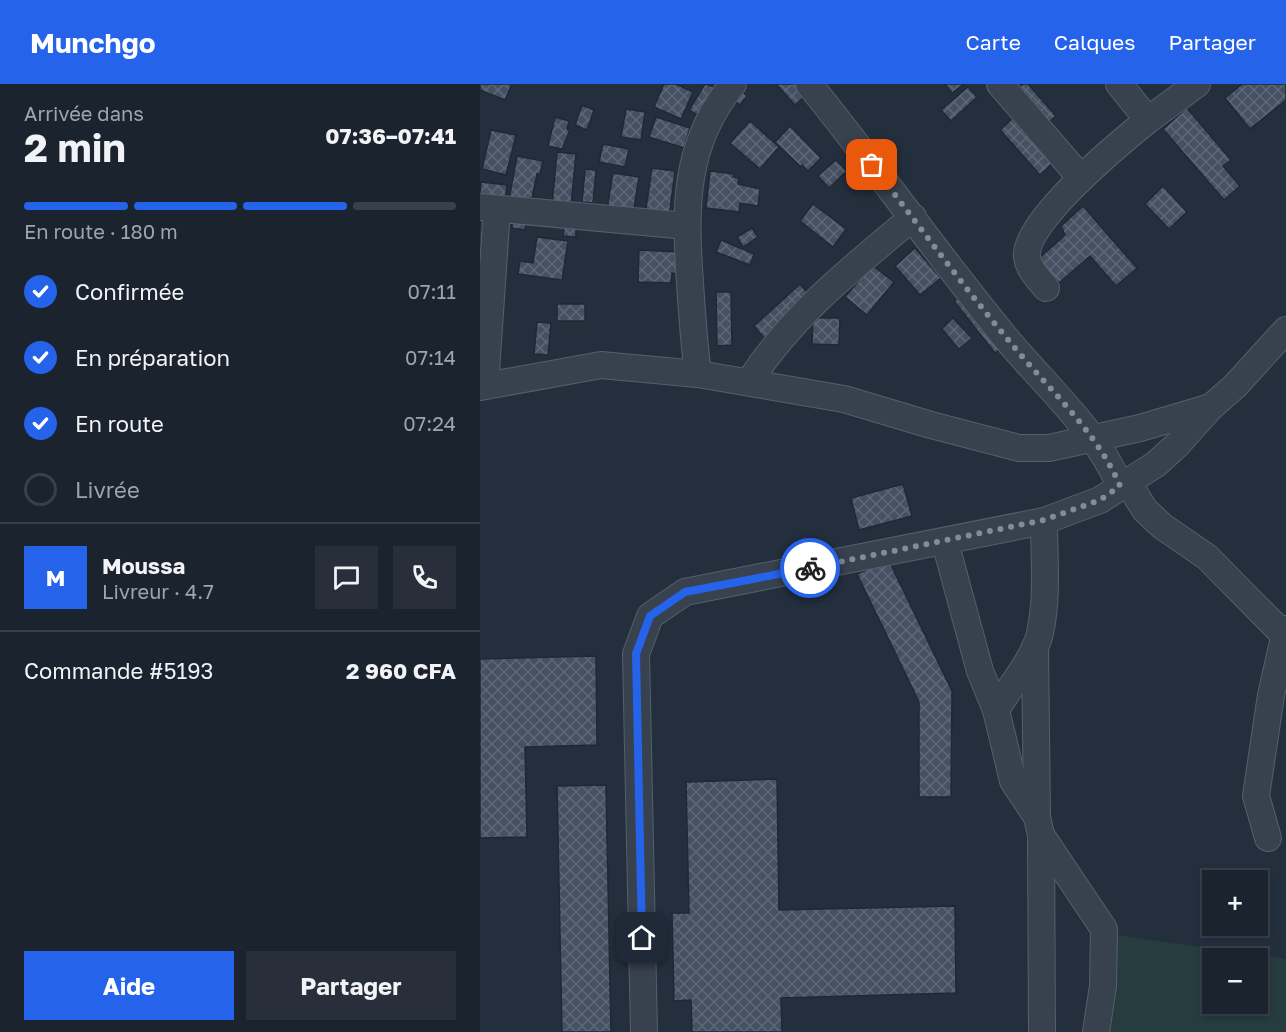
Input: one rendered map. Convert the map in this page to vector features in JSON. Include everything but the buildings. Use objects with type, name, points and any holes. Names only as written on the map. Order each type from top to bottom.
[{"type":"street","points":[[698,374],[687,226],[688,187],[697,147],[704,130],[733,84]]},
{"type":"street","points":[[808,84],[1010,343],[1055,393],[1145,510],[1162,526],[1207,557],[1285,634],[1271,694],[1256,796],[1268,838]]},
{"type":"street","points":[[1000,84],[1081,178]]},
{"type":"street","points":[[1119,84],[1148,120]]},
{"type":"street","points":[[1046,288],[1030,267],[1027,247],[1032,235],[1081,178],[1148,120],[1197,84]]},
{"type":"street","points":[[687,226],[488,208],[482,387],[601,364],[698,374],[844,399],[931,425],[1019,447],[1049,448],[1140,428],[1211,407]]},
{"type":"street","points":[[749,382],[771,348],[817,299],[913,217]]},
{"type":"street","points":[[644,1032],[636,654],[650,616],[685,592],[945,542],[1044,520],[1100,500],[1156,464],[1177,445],[1286,330]]},
{"type":"street","points":[[996,710],[1035,647],[1040,633],[1044,573],[1044,520]]},
{"type":"street","points":[[945,542],[980,671],[996,710],[1012,781],[1104,929],[1102,986],[1096,1032]]},
{"type":"street","points":[[1035,647],[1042,1032]]},
{"type":"green space","points":[[1116,935],[1208,948],[1202,948],[1202,1014],[1268,1014],[1268,956],[1286,959],[1286,1032],[1102,1032]]},
{"type":"way so far","points":[[810,568],[1044,520],[1100,500],[1120,486],[1113,468],[1055,393],[1010,343],[872,165]]},
{"type":"route","points":[[642,938],[636,654],[650,616],[685,592],[810,568]]}]
